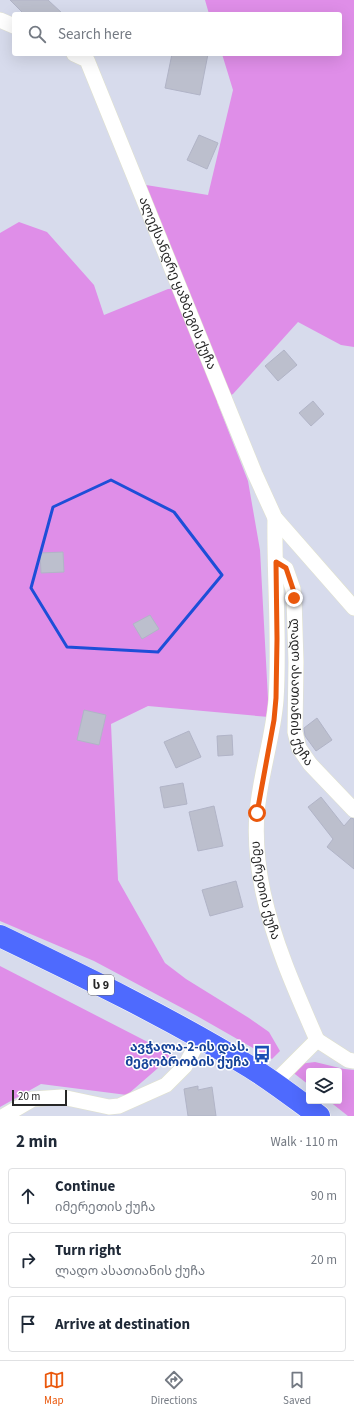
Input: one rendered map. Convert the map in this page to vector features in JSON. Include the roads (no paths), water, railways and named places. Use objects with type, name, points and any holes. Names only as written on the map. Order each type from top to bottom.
[{"type":"highway","name":"ს 9","points":[[0,936],[111,990],[200,1038],[250,1067],[319,1116]]},
{"type":"street","points":[[0,20],[12,25]]},
{"type":"street","name":"ალექსანდრე ყაზბეგის ქუჩა","points":[[78,56],[87,60],[252,467],[275,518]]},
{"type":"street","points":[[275,518],[354,608]]},
{"type":"street","name":"იმერეთის ქუჩა","points":[[275,518],[274,549],[276,562],[277,639],[276,698],[274,720],[257,813],[257,841],[263,892],[274,932],[289,974],[317,1040]]},
{"type":"street","name":"ლადო ასათიანის ქუჩა","points":[[276,562],[286,568],[293,589],[296,662],[295,732],[299,748],[310,764],[354,810]]},
{"type":"street","points":[[4,1116],[33,1098],[62,1097],[109,1107],[119,1106],[166,1085],[185,1066],[200,1038]]},
{"type":"street","points":[[274,1083],[317,1040],[348,1060],[354,1061]]},
{"type":"place","name":"ავჭალა-2-ის დას. მეგობრობის ქუჩა","points":[[262,1054]]}]
